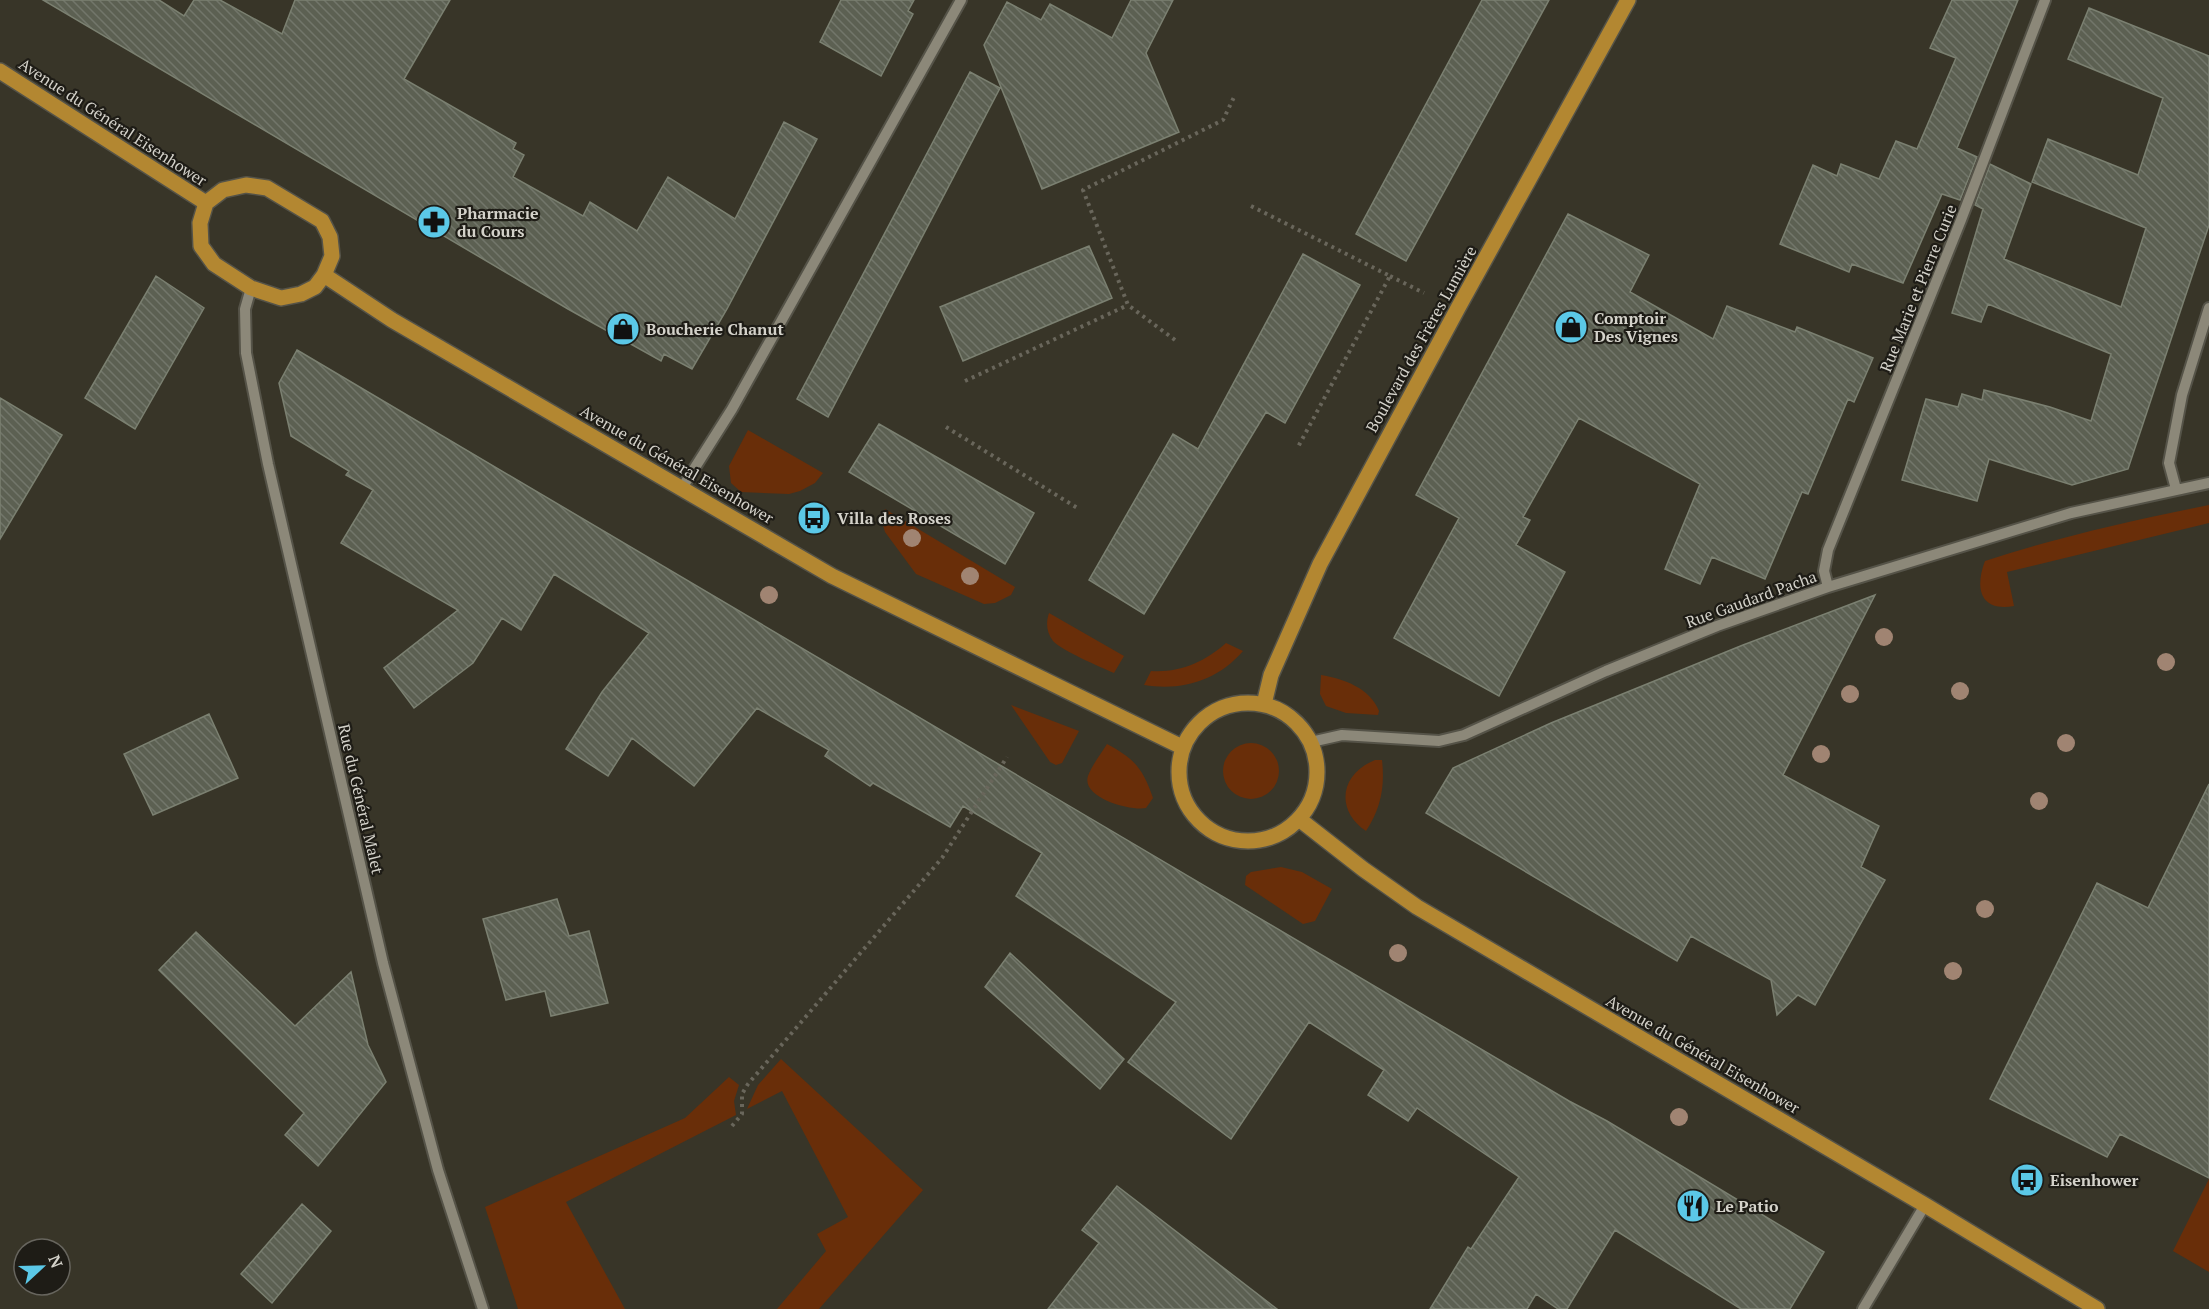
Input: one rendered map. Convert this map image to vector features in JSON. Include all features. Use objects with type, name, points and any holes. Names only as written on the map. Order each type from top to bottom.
[{"type":"main road","name":"Boulevard des Frères Lumière","points":[[1264,704],[1270,675],[1320,564],[1628,0]]},
{"type":"main road","name":"Avenue du Général Eisenhower","points":[[0,71],[206,203]]},
{"type":"main road","name":"Avenue du Général Eisenhower","points":[[246,185],[267,188],[322,221],[330,237],[332,256],[324,275],[315,287],[281,298],[251,288],[214,264],[201,246],[200,223],[206,203],[223,190],[246,185]]},
{"type":"main road","name":"Avenue du Général Eisenhower","points":[[324,275],[392,320],[832,576],[1182,747]]},
{"type":"main road","points":[[1245,702],[1264,704],[1284,712],[1300,725],[1311,742],[1317,762],[1317,783],[1311,802],[1299,819],[1280,834],[1257,841],[1233,840],[1210,831],[1193,815],[1181,794],[1178,770],[1182,747],[1192,729],[1207,715],[1224,705],[1245,702]]},
{"type":"main road","name":"Avenue du Général Eisenhower","points":[[1299,819],[1363,869],[1417,907],[1925,1205],[2097,1309]]},
{"type":"street","points":[[682,488],[732,409],[961,0]]},
{"type":"street","name":"Rue Marie et Pierre Curie","points":[[1828,587],[1824,571],[1828,550],[1961,220],[2045,0]]},
{"type":"street","name":"Rue du Général Malet","points":[[251,288],[245,309],[246,353],[268,464],[383,963],[438,1170],[483,1309]]},
{"type":"street","points":[[2176,489],[2169,463],[2182,394],[2209,308]]},
{"type":"street","name":"Rue Gaudard Pacha","points":[[1311,742],[1342,735],[1439,741],[1464,735],[1606,671],[1717,626],[1828,587],[2070,513],[2209,483]]},
{"type":"street","points":[[1863,1309],[1925,1205]]},
{"type":"path","points":[[1175,340],[1128,305],[1083,190],[1223,120],[1235,95]]},
{"type":"path","points":[[1251,206],[1424,292]]},
{"type":"path","points":[[1298,447],[1390,276]]},
{"type":"path","points":[[965,381],[1128,305]]},
{"type":"path","points":[[946,427],[1079,509]]},
{"type":"path","points":[[732,1126],[742,1114],[742,1094],[748,1084],[942,858],[1007,757]]},
{"type":"shaded area","points":[[748,430],[823,473],[815,483],[789,494],[741,492],[731,483],[729,466]]},
{"type":"shaded area","points":[[2209,505],[2209,523],[2007,572],[2014,606],[1993,605],[1983,596],[1980,580],[1985,561],[2096,530]]},
{"type":"shaded area","points":[[885,509],[1015,587],[1011,595],[995,603],[984,604],[916,574],[885,532],[882,522]]},
{"type":"shaded area","points":[[1049,613],[1124,656],[1114,673],[1057,645],[1047,627]]},
{"type":"shaded area","points":[[1226,643],[1243,651],[1222,670],[1210,677],[1185,685],[1144,685],[1151,671],[1172,670],[1191,665],[1209,656]]},
{"type":"shaded area","points":[[1321,675],[1347,682],[1363,691],[1375,703],[1379,711],[1378,715],[1346,713],[1326,706],[1320,694]]},
{"type":"shaded area","points":[[1011,705],[1079,731],[1062,763],[1056,765],[1050,762]]},
{"type":"shaded area","points":[[1251,743],[1262,745],[1271,751],[1277,760],[1279,771],[1277,782],[1271,791],[1262,797],[1251,799],[1240,797],[1231,791],[1225,782],[1223,771],[1225,760],[1231,751],[1240,745]]},
{"type":"shaded area","points":[[1107,744],[1131,760],[1146,779],[1153,798],[1146,808],[1119,805],[1099,797],[1092,791],[1088,784],[1088,776]]},
{"type":"shaded area","points":[[1375,760],[1382,760],[1382,788],[1378,806],[1366,831],[1349,813],[1346,793],[1354,774]]},
{"type":"shaded area","points":[[1281,867],[1302,872],[1332,889],[1315,921],[1303,924],[1245,885],[1246,876],[1251,872]]},
{"type":"shaded area","points":[[781,1059],[923,1190],[819,1309],[777,1309],[826,1251],[817,1234],[848,1217],[782,1091],[747,1109],[758,1085]]},
{"type":"shaded area","points":[[729,1077],[739,1085],[734,1101],[736,1115],[566,1202],[625,1309],[518,1309],[485,1207],[685,1118]]},
{"type":"shaded area","points":[[2209,1179],[2209,1272],[2173,1251]]},
{"type":"building","points":[[43,0],[159,0],[184,16],[194,0],[220,0],[282,34],[295,0],[450,0],[404,79],[516,143],[513,149],[524,155],[513,177],[583,216],[590,202],[637,231],[668,177],[735,219],[784,122],[817,139],[727,309],[692,369],[664,354],[661,361],[568,309]]},
{"type":"building","points":[[841,0],[914,0],[908,11],[913,14],[881,76],[820,42]]},
{"type":"building","points":[[1131,0],[1173,0],[1146,53],[1179,132],[1042,189],[984,45],[1007,2],[1041,20],[1050,4],[1112,38]]},
{"type":"building","points":[[1482,0],[1549,0],[1406,261],[1356,234]]},
{"type":"building","points":[[1952,0],[2018,0],[1957,148],[1977,157],[1960,200],[1942,194],[1903,283],[1852,264],[1849,272],[1780,244],[1813,165],[1837,176],[1841,164],[1879,179],[1896,141],[1917,149],[1956,58],[1930,48]]},
{"type":"building","points":[[2089,8],[2209,56],[2209,225],[2128,469],[2072,485],[1989,459],[1977,501],[1902,480],[1926,399],[1958,407],[1962,394],[1982,400],[1984,390],[2050,407],[2091,421],[2111,354],[1988,304],[1981,322],[1952,313],[1983,209],[1975,205],[1990,164],[2031,184],[2004,259],[2121,307],[2146,228],[2032,182],[2048,139],[2138,175],[2163,98],[2068,59]]},
{"type":"building","points":[[970,72],[1000,88],[828,417],[797,399]]},
{"type":"building","points":[[1568,214],[1649,255],[1630,292],[1713,339],[1727,306],[1795,332],[1797,327],[1873,358],[1854,402],[1848,399],[1808,494],[1802,492],[1765,579],[1712,557],[1700,584],[1665,569],[1700,484],[1579,418],[1523,517],[1530,520],[1516,545],[1565,572],[1499,696],[1394,638],[1459,518],[1416,495]]},
{"type":"building","points":[[1089,246],[1112,298],[963,361],[940,307]]},
{"type":"building","points":[[1303,254],[1360,285],[1285,423],[1266,412],[1144,614],[1089,580],[1173,434],[1198,449]]},
{"type":"building","points":[[156,276],[204,308],[135,429],[85,398]]},
{"type":"building","points":[[297,350],[1569,1101],[1607,1121],[1824,1252],[1790,1309],[1741,1309],[1615,1230],[1567,1309],[1558,1309],[1536,1294],[1527,1309],[1430,1309],[1468,1247],[1471,1249],[1519,1177],[1417,1108],[1408,1121],[1368,1095],[1384,1070],[1309,1022],[1231,1139],[1128,1062],[1176,1002],[1016,896],[1042,853],[963,806],[950,827],[873,783],[870,786],[825,756],[829,750],[757,708],[694,786],[632,738],[608,776],[566,749],[602,692],[649,633],[554,574],[521,630],[502,618],[473,663],[414,708],[384,668],[458,610],[341,543],[373,490],[346,475],[349,471],[291,436],[279,383]]},
{"type":"building","points":[[0,398],[62,435],[0,539]]},
{"type":"building","points":[[879,424],[1034,513],[1005,564],[849,472]]},
{"type":"building","points":[[1875,595],[1783,775],[1879,826],[1861,867],[1885,880],[1815,1005],[1798,995],[1777,1015],[1771,980],[1691,936],[1677,961],[1426,813],[1453,768],[1551,723],[1743,645]]},
{"type":"building","points":[[209,714],[238,778],[153,815],[124,754]]},
{"type":"building","points":[[2209,784],[2209,1178],[2120,1134],[2107,1157],[1990,1099],[2097,883],[2148,908]]},
{"type":"building","points":[[557,899],[569,936],[589,931],[608,1003],[551,1016],[545,991],[506,1000],[483,919]]},
{"type":"building","points":[[196,932],[295,1026],[351,972],[368,1045],[386,1082],[318,1166],[285,1135],[304,1113],[159,970]]},
{"type":"building","points":[[1010,953],[1124,1059],[1100,1089],[985,987]]},
{"type":"building","points":[[1117,1186],[1277,1309],[1048,1309],[1099,1243],[1082,1230]]},
{"type":"building","points":[[302,1204],[331,1231],[272,1303],[241,1274]]},
{"type":"place","name":"Pharmacie du Cours","points":[[434,222]]},
{"type":"place","name":"Comptoir Des Vignes","points":[[1571,327]]},
{"type":"place","name":"Boucherie Chanut","points":[[623,329]]},
{"type":"place","name":"Villa des Roses","points":[[814,518]]},
{"type":"place","name":"Eisenhower","points":[[2027,1180]]},
{"type":"place","name":"Le Patio","points":[[1693,1206]]}]
